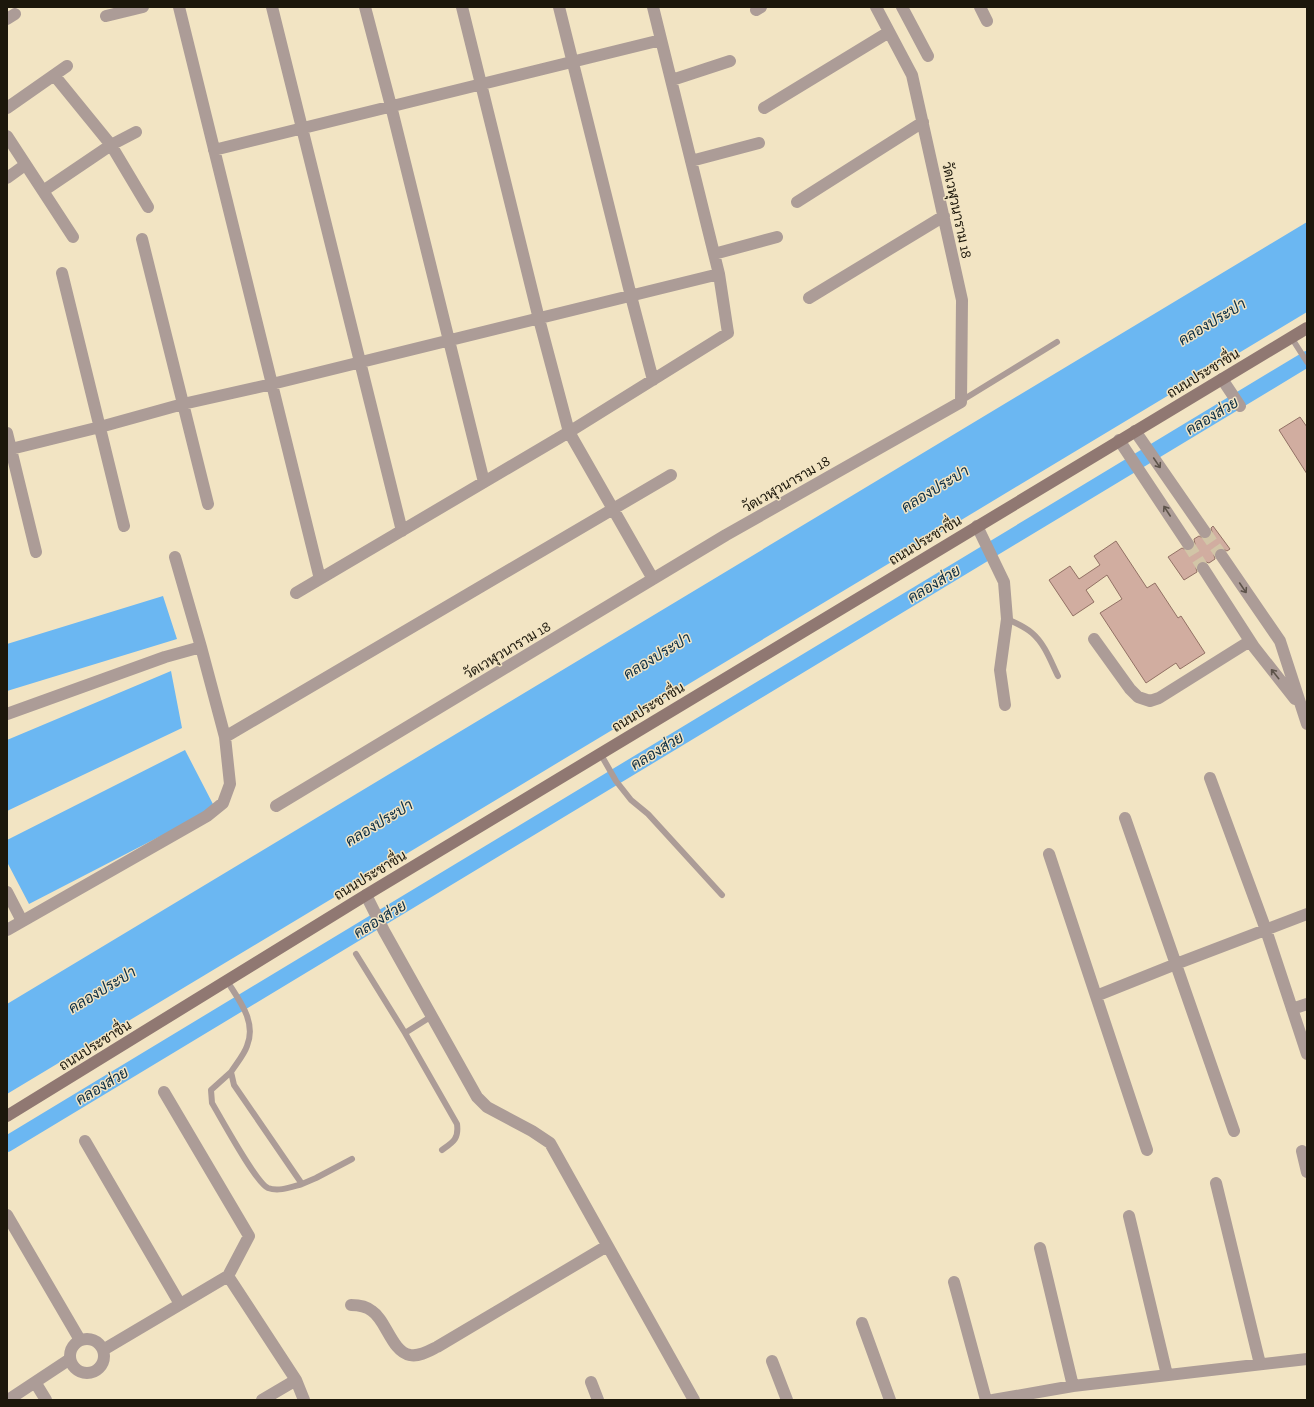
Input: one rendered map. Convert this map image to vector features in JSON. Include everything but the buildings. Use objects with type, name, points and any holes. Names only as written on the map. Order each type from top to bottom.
[{"type":"street","points":[[106,16],[143,7]]},
{"type":"street","points":[[179,7],[320,579]]},
{"type":"street","points":[[272,7],[402,531]]},
{"type":"street","points":[[365,7],[484,482]]},
{"type":"street","points":[[462,7],[539,319],[569,432],[652,579]]},
{"type":"street","points":[[559,7],[653,380]]},
{"type":"street","points":[[296,593],[569,432],[728,333],[719,274],[653,7]]},
{"type":"street","name":"วัดเวฬุวนาราม 18","points":[[276,806],[733,531],[961,402],[962,300],[944,216],[912,75],[876,7]]},
{"type":"street","points":[[902,7],[928,56]]},
{"type":"street","points":[[980,7],[987,21]]},
{"type":"street","points":[[764,108],[890,32]]},
{"type":"street","points":[[214,150],[662,40]]},
{"type":"street","points":[[672,80],[730,61]]},
{"type":"street","points":[[7,108],[67,66]]},
{"type":"street","points":[[54,75],[112,145],[148,207]]},
{"type":"street","points":[[797,202],[923,122]]},
{"type":"street","points":[[43,191],[112,145],[136,132]]},
{"type":"street","points":[[7,136],[73,237]]},
{"type":"street","points":[[691,161],[759,143]]},
{"type":"street","points":[[7,178],[26,165]]},
{"type":"street","points":[[808,298],[944,216]]},
{"type":"street","points":[[714,254],[777,237]]},
{"type":"street","points":[[142,239],[208,504]]},
{"type":"street","points":[[62,273],[124,526]]},
{"type":"street","points":[[9,449],[100,427],[183,404],[360,363],[719,274]]},
{"type":"street","name":"ถนนประชาชื่น","points":[[7,1116],[366,895],[1119,440],[1225,383],[1291,337],[1307,328]]},
{"type":"street","points":[[1225,383],[1240,406]]},
{"type":"street","points":[[1135,431],[1204,532]]},
{"type":"street","points":[[7,433],[9,449],[36,552]]},
{"type":"street","points":[[1119,440],[1188,544]]},
{"type":"street","points":[[225,737],[671,475]]},
{"type":"street","points":[[977,526],[1004,582],[1007,619],[1000,670],[1005,705]]},
{"type":"street","points":[[1221,556],[1280,641],[1299,704],[1307,724]]},
{"type":"street","points":[[7,930],[207,816],[223,803],[230,784],[225,737],[175,557]]},
{"type":"street","points":[[1203,568],[1250,642],[1299,704]]},
{"type":"street","points":[[1094,639],[1130,689],[1138,697],[1150,701],[1159,698],[1250,642]]},
{"type":"street","points":[[7,714],[165,657],[201,647]]},
{"type":"street","points":[[1210,778],[1266,930],[1307,1054]]},
{"type":"street","points":[[1126,818],[1234,1131]]},
{"type":"street","points":[[1049,854],[1147,1150]]},
{"type":"street","points":[[7,892],[22,921]]},
{"type":"street","points":[[366,895],[376,918],[477,1097],[487,1107],[532,1131],[550,1143],[694,1400]]},
{"type":"street","points":[[1096,996],[1307,914]]},
{"type":"street","points":[[1292,1009],[1307,1004]]},
{"type":"street","points":[[103,1350],[228,1276],[250,1236],[164,1092]]},
{"type":"street","points":[[85,1141],[180,1304]]},
{"type":"street","points":[[1302,1151],[1307,1172]]},
{"type":"street","points":[[1216,1183],[1260,1364]]},
{"type":"street","points":[[7,1215],[80,1340]]},
{"type":"street","points":[[1129,1216],[1167,1375]]},
{"type":"street","points":[[351,1305],[360,1305],[373,1311],[382,1322],[398,1349],[409,1356],[420,1355],[437,1347],[607,1246]]},
{"type":"street","points":[[1040,1248],[1073,1386]]},
{"type":"street","points":[[228,1276],[296,1380],[304,1400]]},
{"type":"street","points":[[954,1282],[986,1400]]},
{"type":"street","points":[[862,1323],[890,1400]]},
{"type":"street","points":[[91,1339],[100,1345],[103,1350],[104,1355],[101,1366],[92,1372],[87,1373],[76,1369],[70,1359],[72,1348],[80,1340],[91,1339]]},
{"type":"street","points":[[8,1400],[70,1359]]},
{"type":"street","points":[[993,1400],[1073,1386],[1307,1359]]},
{"type":"street","points":[[772,1361],[787,1400]]},
{"type":"street","points":[[262,1400],[296,1380]]},
{"type":"street","points":[[35,1382],[46,1400]]},
{"type":"street","points":[[591,1382],[598,1400]]},
{"type":"lane","points":[[1291,337],[1307,362]]},
{"type":"lane","points":[[961,402],[1057,342]]},
{"type":"lane","points":[[1007,619],[1033,634],[1042,644],[1058,676]]},
{"type":"lane","points":[[600,753],[616,781],[631,800],[648,814],[722,895]]},
{"type":"lane","points":[[356,954],[405,1033],[457,1124],[457,1137],[442,1150]]},
{"type":"lane","points":[[227,980],[247,1015],[250,1035],[247,1046],[231,1072],[211,1090],[212,1103],[256,1176],[267,1188],[280,1190],[302,1184],[316,1178],[352,1159]]},
{"type":"lane","points":[[405,1033],[432,1016]]},
{"type":"lane","points":[[231,1072],[234,1085],[240,1095],[302,1184]]},
{"type":"water","name":"คลองประปา","points":[[1307,222],[1307,312],[7,1094],[7,1004]]},
{"type":"water","points":[[163,596],[177,639],[7,691],[7,644]]},
{"type":"water","points":[[171,671],[182,728],[7,811],[7,740]]},
{"type":"water","points":[[185,750],[215,808],[29,904],[7,862],[7,840]]},
{"type":"waterway","name":"คลองส่วย","points":[[7,1144],[1307,359]]},
{"type":"tunnel","points":[[1205,532],[1221,555]]},
{"type":"tunnel","points":[[1188,544],[1203,568]]}]
